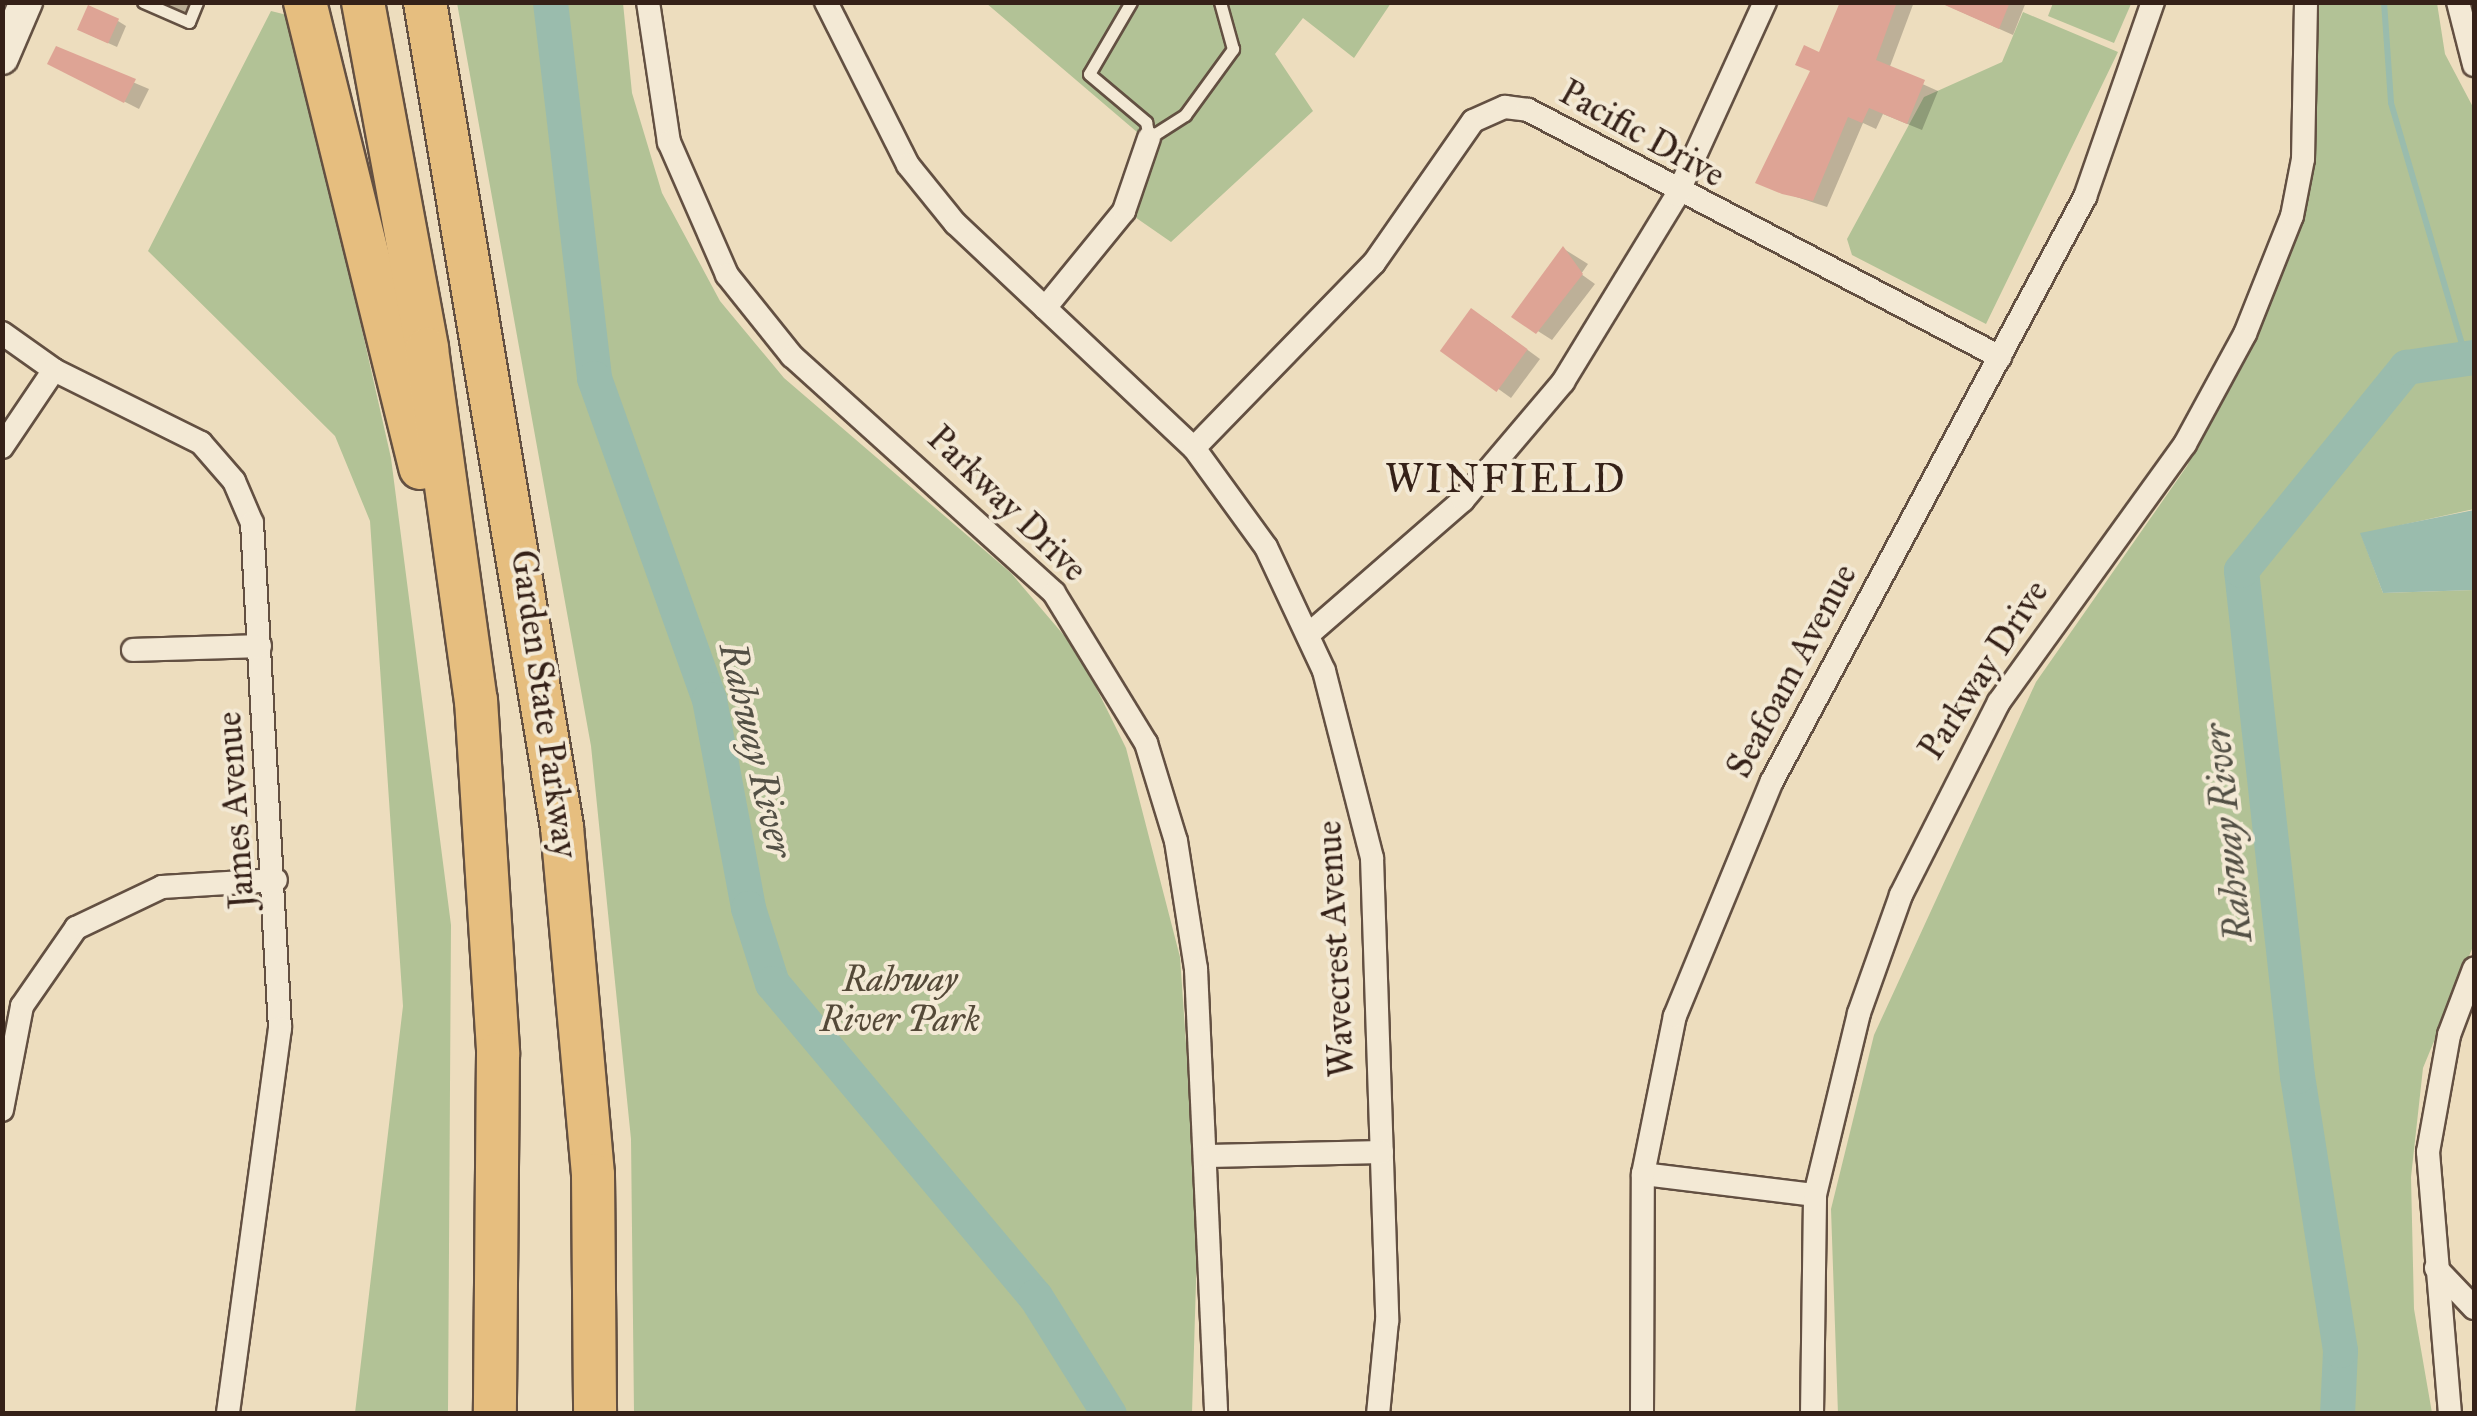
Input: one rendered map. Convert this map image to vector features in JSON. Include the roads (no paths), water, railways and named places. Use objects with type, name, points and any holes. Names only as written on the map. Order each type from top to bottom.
[{"type":"highway","points":[[305,2],[450,596],[482,770]]},
{"type":"highway","name":"Garden State Parkway","points":[[363,2],[446,466],[482,770],[499,1108],[495,1414]]},
{"type":"highway","name":"Garden State Parkway","points":[[424,2],[562,827],[593,1175],[594,1414]]},
{"type":"main road","points":[[2,58],[26,2]]},
{"type":"street","name":"Parkway Drive","points":[[648,2],[669,142],[727,274],[792,356],[1054,593],[1140,730],[1164,789],[1186,894],[1209,1156],[1216,1414]]},
{"type":"street","name":"Wavecrest Avenue","points":[[826,2],[908,166],[1045,308],[1194,448],[1266,547],[1309,634],[1359,783],[1372,858],[1387,1321],[1378,1414]]},
{"type":"street","points":[[1309,634],[1406,554],[1515,444],[1592,339],[1678,196],[1765,2]]},
{"type":"street","name":"Seafoam Avenue","points":[[1642,1414],[1642,1174],[1675,1016],[1720,896],[1780,765],[2085,198],[2154,2]]},
{"type":"street","name":"Parkway Drive","points":[[1812,1414],[1815,1195],[1859,1014],[1951,782],[2184,444],[2246,334],[2299,178],[2306,2]]},
{"type":"street","points":[[2458,2],[2474,66]]},
{"type":"street","name":"Pacific Drive","points":[[1194,448],[1374,263],[1486,110],[1528,110],[1678,196],[2000,357]]},
{"type":"street","points":[[1045,308],[1124,211],[1149,138]]},
{"type":"street","name":"James Avenue","points":[[2,333],[54,370],[186,434],[224,466],[252,523],[276,880],[278,1070],[228,1414]]},
{"type":"street","points":[[2,447],[54,370]]},
{"type":"street","points":[[133,650],[260,646]]},
{"type":"street","points":[[2,1110],[22,1006],[76,928],[162,886],[276,880]]},
{"type":"street","points":[[2450,1414],[2428,1152],[2474,968]]},
{"type":"street","points":[[1209,1156],[1382,1152]]},
{"type":"street","points":[[1642,1174],[1815,1195]]},
{"type":"street","points":[[2436,1268],[2474,1308]]},
{"type":"lane","points":[[144,2],[189,22],[198,2]]},
{"type":"lane","points":[[1131,2],[1088,74],[1146,122],[1149,138],[1185,115],[1233,49],[1220,2]]},
{"type":"waterway","name":"Rahway River","points":[[550,2],[594,378],[709,699],[748,908],[772,983],[1035,1296],[1109,1414]]},
{"type":"waterway","points":[[2384,2],[2391,103],[2466,358]]},
{"type":"waterway","name":"Rahway River","points":[[2337,1414],[2340,1350],[2297,1076],[2241,570],[2406,367],[2474,357]]},
{"type":"district","name":"WINFIELD","points":[[1506,479]]},
{"type":"park label","name":"Rahway River Park","points":[[900,1000]]}]
